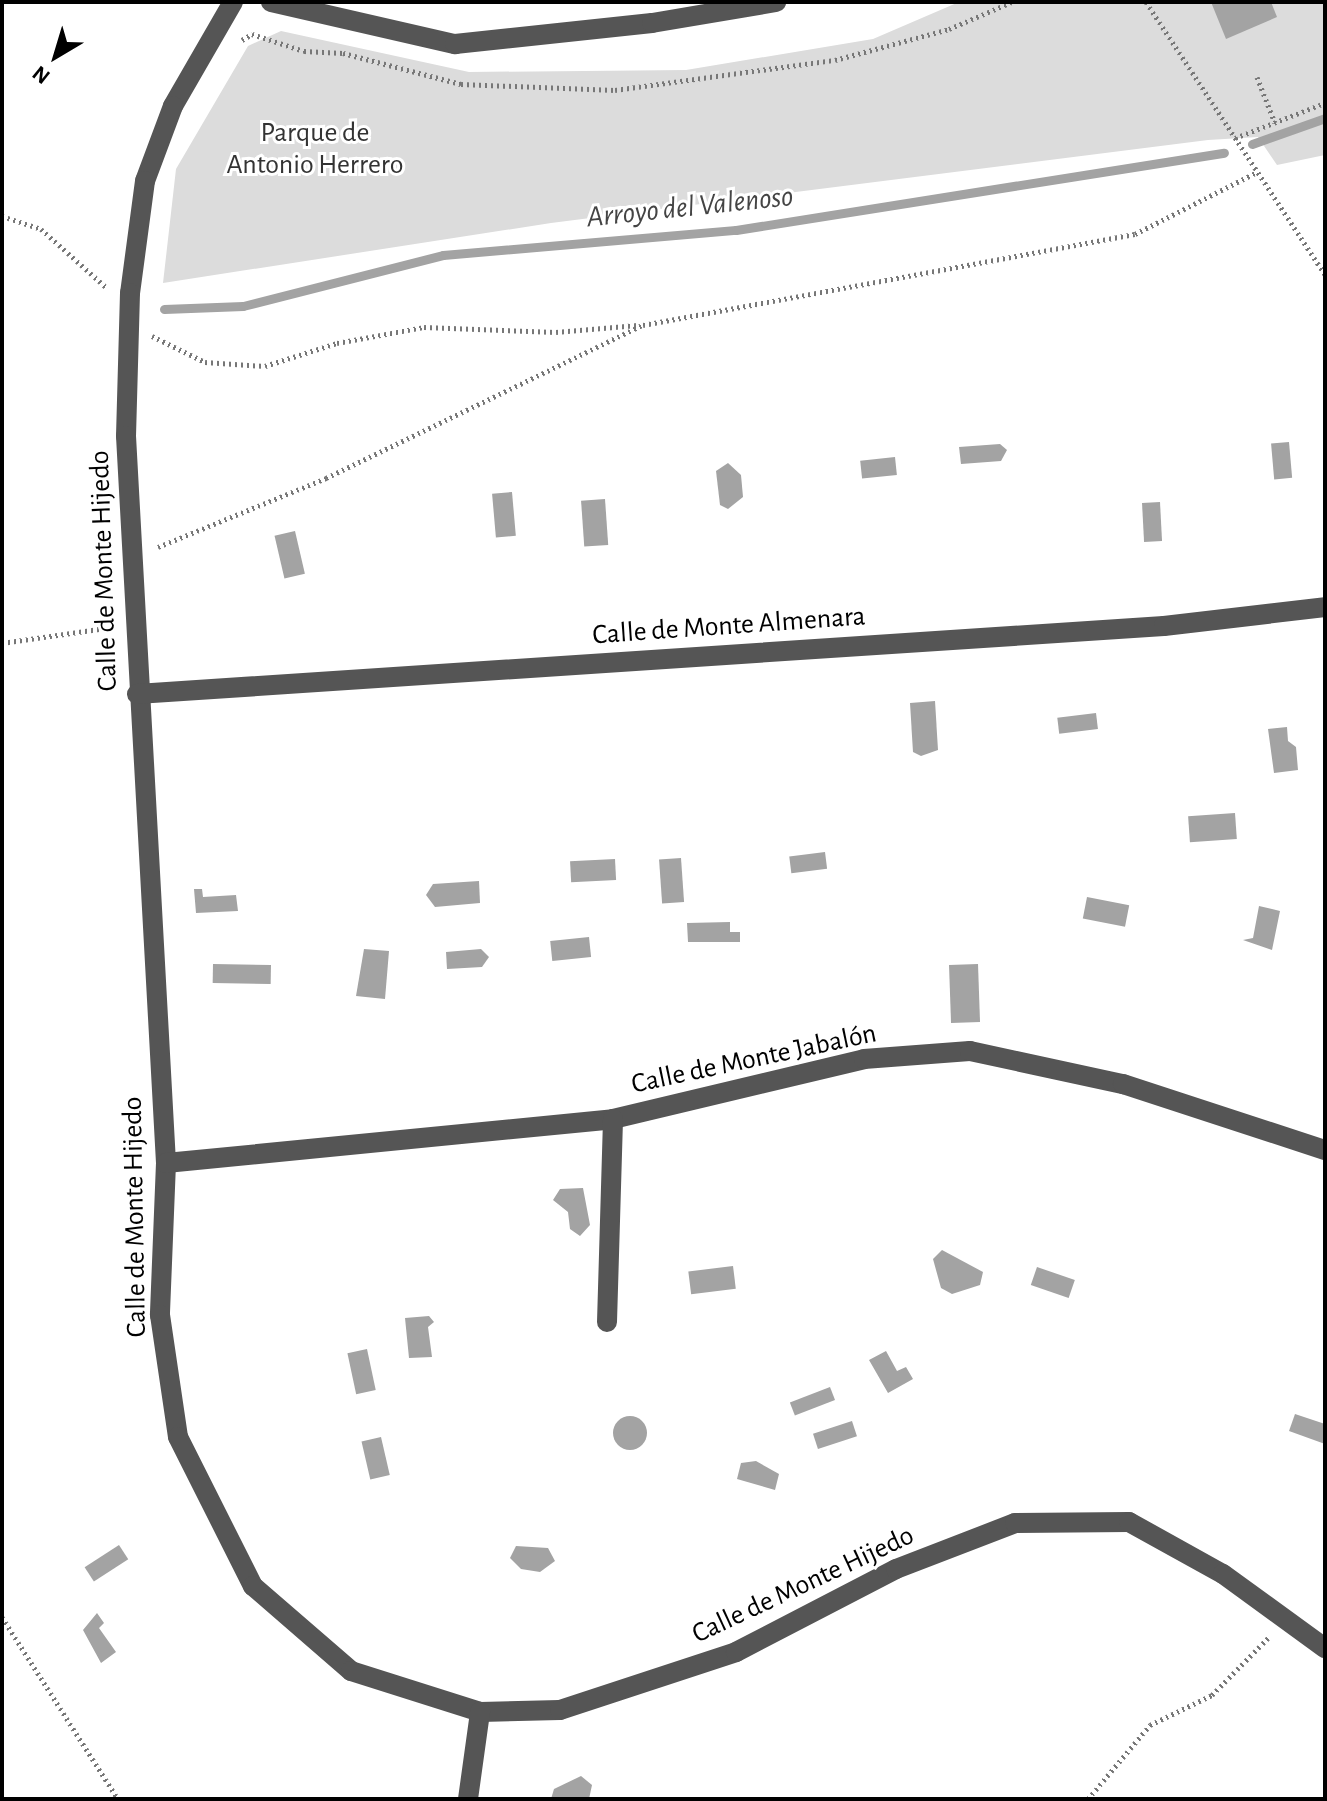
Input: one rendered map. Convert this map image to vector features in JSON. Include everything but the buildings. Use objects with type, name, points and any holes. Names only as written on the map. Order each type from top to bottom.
[{"type":"street","name":"Calle de Monte Hijedo","points":[[233,2],[207,41],[173,106],[145,181],[130,312],[126,436],[137,694],[166,1163],[160,1315],[178,1437],[253,1586],[351,1671],[480,1712],[560,1710],[736,1652],[896,1569],[1015,1523],[1129,1522],[1223,1574],[1325,1648]]},
{"type":"street","points":[[271,2],[455,44],[652,23],[776,2]]},
{"type":"street","name":"Calle de Monte Almenara","points":[[137,694],[1164,626],[1325,607]]},
{"type":"street","name":"Calle de Monte Jabalón","points":[[166,1163],[613,1119],[864,1059],[970,1051],[1123,1084],[1325,1150]]},
{"type":"street","name":"Calle de Monte Jabalón","points":[[607,1322],[613,1119]]},
{"type":"street","points":[[468,1799],[480,1712]]},
{"type":"path","points":[[207,41],[233,45],[252,34],[304,51],[343,53],[461,84],[615,90],[835,60],[949,29],[1012,2]]},
{"type":"path","points":[[1146,2],[1325,275]]},
{"type":"path","points":[[1257,77],[1275,123]]},
{"type":"path","points":[[1235,138],[1325,103]]},
{"type":"path","points":[[2,216],[41,229],[167,347],[205,362],[265,366],[337,343],[424,327],[556,332],[643,325],[1135,234],[1257,172]]},
{"type":"path","points":[[131,558],[326,478],[643,325]]},
{"type":"path","points":[[2,643],[134,625]]},
{"type":"path","points":[[2,1617],[118,1799]]},
{"type":"path","points":[[1088,1799],[1150,1725],[1212,1695],[1257,1654],[1282,1619]]},
{"type":"green space","name":"Parque de Antonio Herrero","points":[[959,2],[1325,2],[1325,155],[1277,165],[1258,137],[1208,140],[551,223],[163,283],[176,169],[248,46],[281,31],[469,72],[686,70],[873,39]]},
{"type":"shaded area","points":[[1211,2],[1271,2],[1277,17],[1226,39]]},
{"type":"shaded area","points":[[1289,442],[1292,478],[1274,479],[1271,444]]},
{"type":"shaded area","points":[[1000,444],[1007,450],[1001,461],[961,464],[959,447]]},
{"type":"shaded area","points":[[895,457],[897,475],[862,479],[860,461]]},
{"type":"shaded area","points":[[728,463],[741,475],[743,497],[728,509],[720,505],[716,471]]},
{"type":"shaded area","points":[[512,492],[516,536],[496,538],[492,494]]},
{"type":"shaded area","points":[[605,499],[608,545],[584,547],[581,501]]},
{"type":"shaded area","points":[[1160,502],[1162,541],[1144,542],[1142,503]]},
{"type":"shaded area","points":[[295,531],[305,574],[284,579],[275,536]]},
{"type":"shaded area","points":[[935,701],[938,750],[921,756],[913,752],[910,703]]},
{"type":"shaded area","points":[[1096,713],[1098,729],[1059,734],[1057,718]]},
{"type":"shaded area","points":[[1287,727],[1288,741],[1296,747],[1298,770],[1274,773],[1268,729]]},
{"type":"shaded area","points":[[1235,813],[1237,839],[1190,842],[1188,816]]},
{"type":"shaded area","points":[[825,852],[827,869],[791,873],[789,856]]},
{"type":"shaded area","points":[[681,858],[684,902],[662,903],[659,860]]},
{"type":"shaded area","points":[[615,859],[616,880],[571,882],[570,861]]},
{"type":"shaded area","points":[[479,881],[480,903],[435,907],[426,895],[433,884]]},
{"type":"shaded area","points":[[194,889],[202,889],[203,897],[236,895],[238,911],[196,913]]},
{"type":"shaded area","points":[[1087,897],[1129,905],[1125,927],[1083,919]]},
{"type":"shaded area","points":[[1259,906],[1280,911],[1272,950],[1243,940],[1253,938]]},
{"type":"shaded area","points":[[730,922],[730,932],[740,932],[740,942],[688,942],[687,923]]},
{"type":"shaded area","points":[[589,937],[591,957],[552,961],[550,941]]},
{"type":"shaded area","points":[[364,949],[389,951],[385,999],[356,996]]},
{"type":"shaded area","points":[[481,949],[489,957],[482,967],[447,969],[446,952]]},
{"type":"shaded area","points":[[213,964],[271,965],[271,984],[213,983]]},
{"type":"shaded area","points":[[978,964],[980,1022],[951,1023],[949,965]]},
{"type":"shaded area","points":[[583,1188],[590,1225],[580,1236],[570,1229],[568,1212],[553,1200],[560,1189]]},
{"type":"shaded area","points":[[942,1250],[983,1272],[980,1285],[952,1294],[941,1288],[933,1259]]},
{"type":"shaded area","points":[[733,1266],[736,1289],[691,1294],[688,1271]]},
{"type":"shaded area","points":[[1037,1267],[1075,1280],[1069,1298],[1031,1285]]},
{"type":"shaded area","points":[[429,1316],[434,1322],[428,1327],[432,1357],[409,1358],[405,1318]]},
{"type":"shaded area","points":[[367,1349],[376,1390],[356,1394],[347,1353]]},
{"type":"shaded area","points":[[886,1351],[897,1371],[906,1367],[913,1379],[888,1393],[869,1360]]},
{"type":"shaded area","points":[[830,1387],[835,1400],[795,1415],[790,1402]]},
{"type":"shaded area","points":[[1295,1414],[1325,1424],[1325,1444],[1289,1431]]},
{"type":"shaded area","points":[[630,1416],[642,1421],[647,1433],[642,1445],[630,1450],[618,1445],[613,1433],[618,1421]]},
{"type":"shaded area","points":[[852,1421],[857,1436],[818,1449],[813,1434]]},
{"type":"shaded area","points":[[381,1437],[390,1475],[370,1479],[362,1441]]},
{"type":"shaded area","points":[[756,1461],[779,1474],[775,1490],[737,1479],[741,1463]]},
{"type":"shaded area","points":[[119,1545],[128,1559],[94,1582],[85,1567]]},
{"type":"shaded area","points":[[516,1546],[548,1548],[555,1561],[540,1572],[521,1569],[510,1558]]},
{"type":"shaded area","points":[[97,1613],[104,1623],[99,1628],[116,1652],[101,1663],[83,1630]]},
{"type":"shaded area","points":[[581,1776],[592,1785],[589,1799],[551,1799],[554,1789]]},
{"type":"waterway","name":"Arroyo del Valenoso","points":[[1252,144],[1325,118]]},
{"type":"waterway","name":"Arroyo del Valenoso","points":[[164,309],[243,306],[443,255],[736,230],[1224,153]]}]
